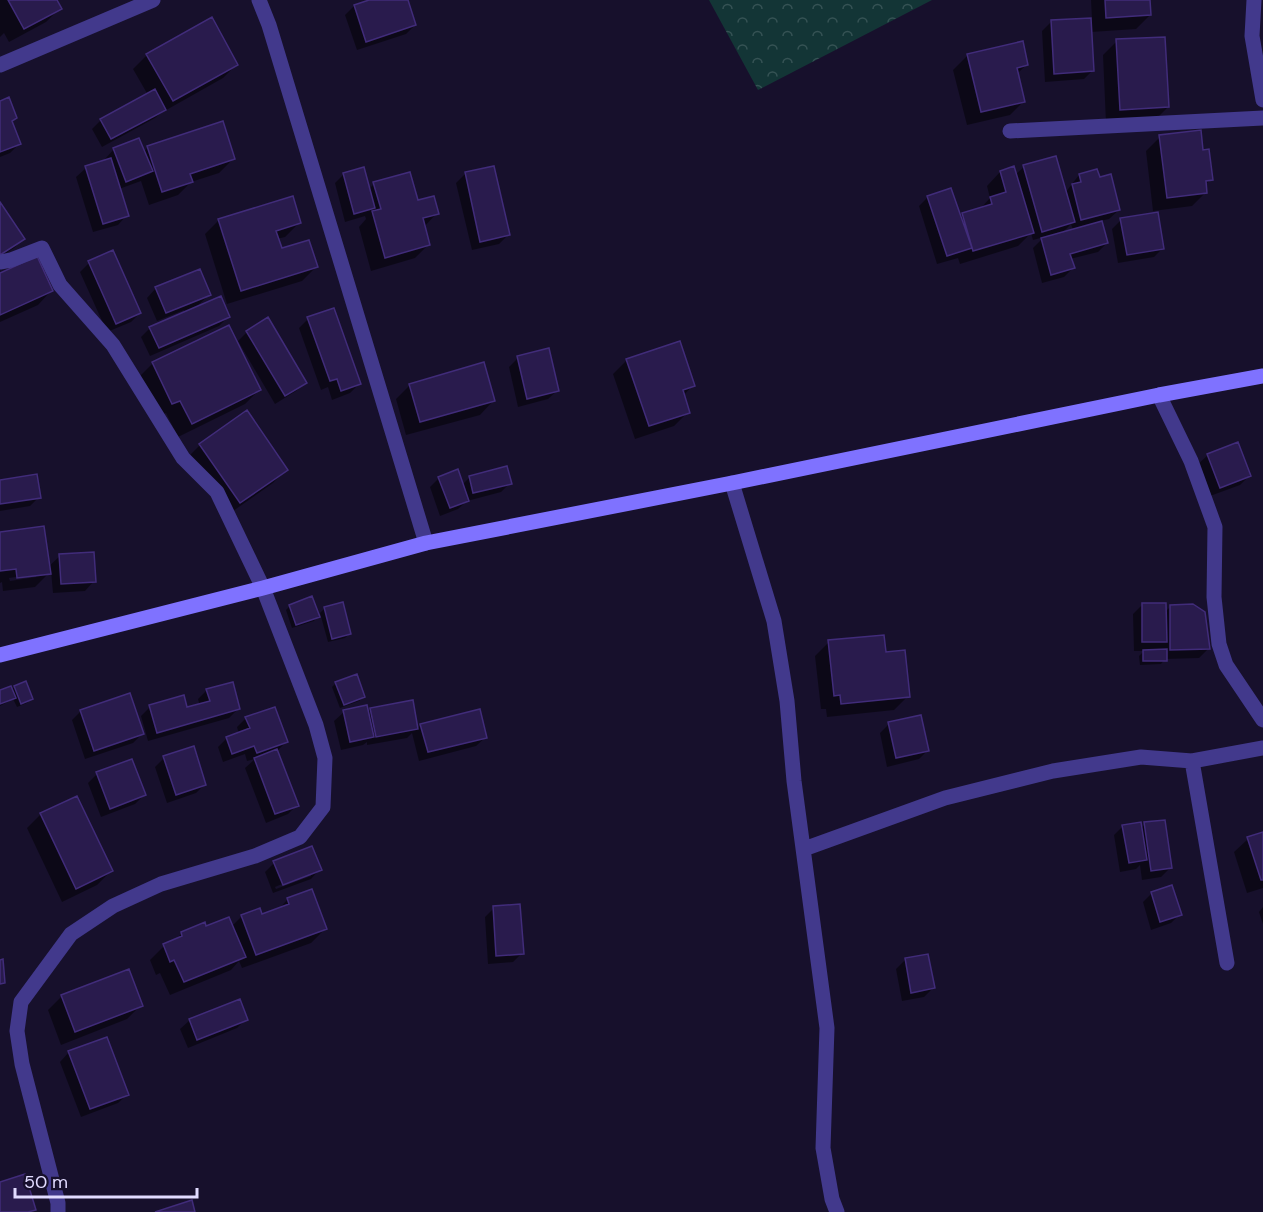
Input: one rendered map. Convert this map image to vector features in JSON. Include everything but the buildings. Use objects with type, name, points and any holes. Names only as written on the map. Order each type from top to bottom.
[{"type":"street","points":[[0,65],[153,0]]},
{"type":"street","points":[[259,0],[269,25],[426,543]]},
{"type":"street","points":[[1254,0],[1252,36],[1263,100]]},
{"type":"street","points":[[1010,131],[1263,118]]},
{"type":"street","points":[[0,262],[42,248],[60,285],[113,345],[183,458],[218,492],[263,588],[316,725],[325,758],[323,807],[300,837],[255,856],[161,884],[113,906],[71,934],[21,1002],[17,1031],[22,1064],[58,1203],[58,1212]]},
{"type":"street","points":[[0,655],[263,588],[426,543],[1263,376]]},
{"type":"street","points":[[1159,395],[1191,461],[1215,526],[1214,597],[1219,644],[1226,665],[1263,720]]},
{"type":"street","points":[[732,483],[774,621],[787,701],[794,781],[827,1028],[823,1148],[832,1200],[837,1212]]},
{"type":"street","points":[[804,849],[945,798],[1053,771],[1141,756],[1192,761],[1263,748]]},
{"type":"street","points":[[1192,761],[1227,963]]},
{"type":"green space","points":[[709,0],[932,0],[758,90]]}]
